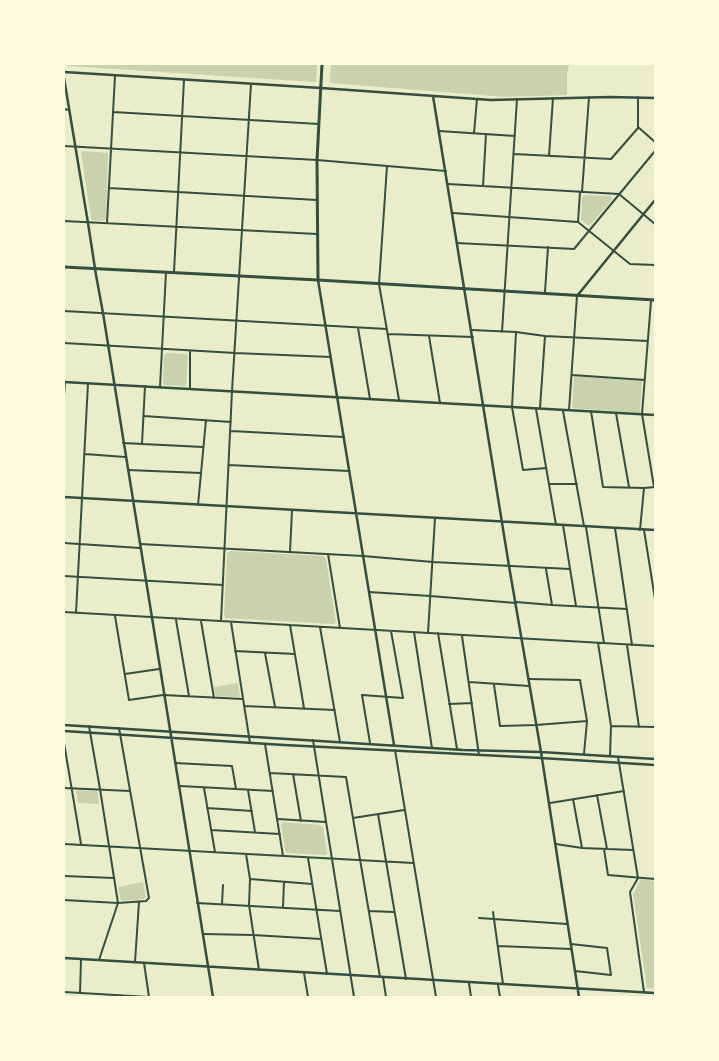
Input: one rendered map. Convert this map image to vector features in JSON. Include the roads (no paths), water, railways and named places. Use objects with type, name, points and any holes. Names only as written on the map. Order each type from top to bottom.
[{"type":"main road","points":[[318,280],[317,160],[322,64]]},
{"type":"main road","points":[[64,267],[505,290],[653,300]]},
{"type":"street","points":[[64,72],[492,100],[589,97],[655,98]]},
{"type":"street","points":[[107,224],[115,75]]},
{"type":"street","points":[[64,78],[213,997]]},
{"type":"street","points":[[174,272],[184,79]]},
{"type":"street","points":[[222,621],[232,391],[251,83]]},
{"type":"street","points":[[433,96],[541,752],[579,997]]},
{"type":"street","points":[[578,222],[589,97]]},
{"type":"street","points":[[514,154],[611,159],[638,127],[638,97]]},
{"type":"street","points":[[549,156],[553,98]]},
{"type":"street","points":[[474,133],[477,99]]},
{"type":"street","points":[[502,332],[517,100]]},
{"type":"street","points":[[64,110],[69,110]]},
{"type":"street","points":[[113,112],[319,124]]},
{"type":"street","points":[[638,127],[655,142]]},
{"type":"street","points":[[439,131],[515,136]]},
{"type":"street","points":[[483,186],[486,134]]},
{"type":"street","points":[[64,146],[317,160],[446,171]]},
{"type":"street","points":[[457,243],[574,248],[655,151]]},
{"type":"street","points":[[387,166],[379,284],[399,400]]},
{"type":"street","points":[[448,184],[619,194],[655,224]]},
{"type":"street","points":[[109,188],[317,200]]},
{"type":"street","points":[[569,410],[577,296],[655,200]]},
{"type":"street","points":[[453,213],[578,222],[630,264],[655,265]]},
{"type":"street","points":[[64,221],[318,234]]},
{"type":"street","points":[[545,293],[548,247]]},
{"type":"street","points":[[160,387],[166,272]]},
{"type":"street","points":[[318,280],[436,997]]},
{"type":"street","points":[[591,411],[603,487],[655,487],[642,414],[653,300]]},
{"type":"street","points":[[64,311],[387,329]]},
{"type":"street","points":[[358,328],[370,399]]},
{"type":"street","points":[[472,330],[648,342]]},
{"type":"street","points":[[516,332],[512,407],[523,470],[546,468]]},
{"type":"street","points":[[388,334],[473,337]]},
{"type":"street","points":[[428,335],[440,403]]},
{"type":"street","points":[[540,408],[545,336]]},
{"type":"street","points":[[64,343],[330,357]]},
{"type":"street","points":[[190,350],[190,389]]},
{"type":"street","points":[[572,374],[645,380]]},
{"type":"street","points":[[64,394],[64,382],[655,415]]},
{"type":"street","points":[[76,613],[88,383]]},
{"type":"street","points":[[142,444],[145,386]]},
{"type":"street","points":[[536,408],[556,525]]},
{"type":"street","points":[[563,410],[585,526],[604,643]]},
{"type":"street","points":[[616,413],[629,487]]},
{"type":"street","points":[[144,416],[231,422]]},
{"type":"street","points":[[198,505],[206,420]]},
{"type":"street","points":[[230,431],[344,437]]},
{"type":"street","points":[[123,443],[203,447]]},
{"type":"street","points":[[85,454],[125,457]]},
{"type":"street","points":[[229,466],[349,471]]},
{"type":"street","points":[[128,470],[201,473]]},
{"type":"street","points":[[549,484],[577,484]]},
{"type":"street","points":[[640,530],[644,488]]},
{"type":"street","points":[[64,497],[655,530]]},
{"type":"street","points":[[290,552],[292,510]]},
{"type":"street","points":[[428,633],[435,518]]},
{"type":"street","points":[[563,525],[576,606]]},
{"type":"street","points":[[615,528],[632,645]]},
{"type":"street","points":[[644,530],[654,577],[655,598]]},
{"type":"street","points":[[64,543],[140,548]]},
{"type":"street","points":[[139,543],[570,570]]},
{"type":"street","points":[[328,554],[340,628]]},
{"type":"street","points":[[546,569],[552,605]]},
{"type":"street","points":[[64,576],[223,586]]},
{"type":"street","points":[[369,592],[627,609]]},
{"type":"street","points":[[64,612],[655,646]]},
{"type":"street","points":[[115,615],[129,700],[163,695],[243,699]]},
{"type":"street","points":[[176,619],[189,696]]},
{"type":"street","points":[[201,620],[214,698]]},
{"type":"street","points":[[231,622],[250,742]]},
{"type":"street","points":[[290,625],[304,708]]},
{"type":"street","points":[[320,627],[340,742]]},
{"type":"street","points":[[370,743],[362,695],[403,698],[391,631]]},
{"type":"street","points":[[414,632],[432,748]]},
{"type":"street","points":[[438,633],[457,749]]},
{"type":"street","points":[[462,635],[479,754]]},
{"type":"street","points":[[598,643],[610,726],[610,756]]},
{"type":"street","points":[[627,644],[639,727]]},
{"type":"street","points":[[235,651],[295,654]]},
{"type":"street","points":[[265,652],[275,707]]},
{"type":"street","points":[[125,674],[159,669]]},
{"type":"street","points":[[529,679],[580,680],[587,721],[584,754]]},
{"type":"street","points":[[468,682],[529,686]]},
{"type":"street","points":[[494,684],[500,726],[587,721]]},
{"type":"street","points":[[449,704],[472,703]]},
{"type":"street","points":[[244,706],[334,710]]},
{"type":"street","points":[[64,724],[432,748],[655,759]]},
{"type":"street","points":[[89,726],[118,903],[99,960]]},
{"type":"street","points":[[610,726],[655,727]]},
{"type":"street","points":[[64,900],[118,903],[146,901],[149,898],[119,728]]},
{"type":"street","points":[[64,731],[655,765]]},
{"type":"street","points":[[313,740],[354,997]]},
{"type":"street","points":[[64,744],[81,844]]},
{"type":"street","points":[[265,744],[283,856]]},
{"type":"street","points":[[618,756],[638,878],[630,892],[644,992]]},
{"type":"street","points":[[174,763],[232,766],[236,789]]},
{"type":"street","points":[[270,773],[346,777],[368,912],[386,997]]},
{"type":"street","points":[[293,774],[301,821]]},
{"type":"street","points":[[178,786],[273,791]]},
{"type":"street","points":[[64,788],[130,791]]},
{"type":"street","points":[[204,788],[214,852]]},
{"type":"street","points":[[248,790],[255,832]]},
{"type":"street","points":[[548,804],[624,791]]},
{"type":"street","points":[[597,796],[608,875],[655,879]]},
{"type":"street","points":[[574,799],[582,848]]},
{"type":"street","points":[[208,808],[252,811]]},
{"type":"street","points":[[353,818],[404,810]]},
{"type":"street","points":[[378,814],[406,979]]},
{"type":"street","points":[[277,819],[326,822]]},
{"type":"street","points":[[211,830],[280,834]]},
{"type":"street","points":[[64,844],[413,863]]},
{"type":"street","points":[[555,844],[582,848],[633,850]]},
{"type":"street","points":[[246,854],[250,879],[249,906],[258,970]]},
{"type":"street","points":[[308,857],[327,974]]},
{"type":"street","points":[[64,876],[114,878]]},
{"type":"street","points":[[250,879],[312,884]]},
{"type":"street","points":[[283,907],[284,882]]},
{"type":"street","points":[[222,904],[223,885]]},
{"type":"street","points":[[135,962],[139,902]]},
{"type":"street","points":[[197,903],[340,911]]},
{"type":"street","points":[[368,912],[394,912]]},
{"type":"street","points":[[493,912],[503,984]]},
{"type":"street","points":[[479,918],[567,924]]},
{"type":"street","points":[[202,934],[321,939]]},
{"type":"street","points":[[570,944],[607,948],[611,975],[575,971]]},
{"type":"street","points":[[498,946],[571,950]]},
{"type":"street","points":[[64,958],[655,993]]},
{"type":"street","points":[[80,993],[81,959]]},
{"type":"street","points":[[64,992],[149,997],[144,963]]},
{"type":"street","points":[[304,972],[308,997]]},
{"type":"street","points":[[469,982],[471,997]]},
{"type":"street","points":[[498,984],[500,997]]}]
